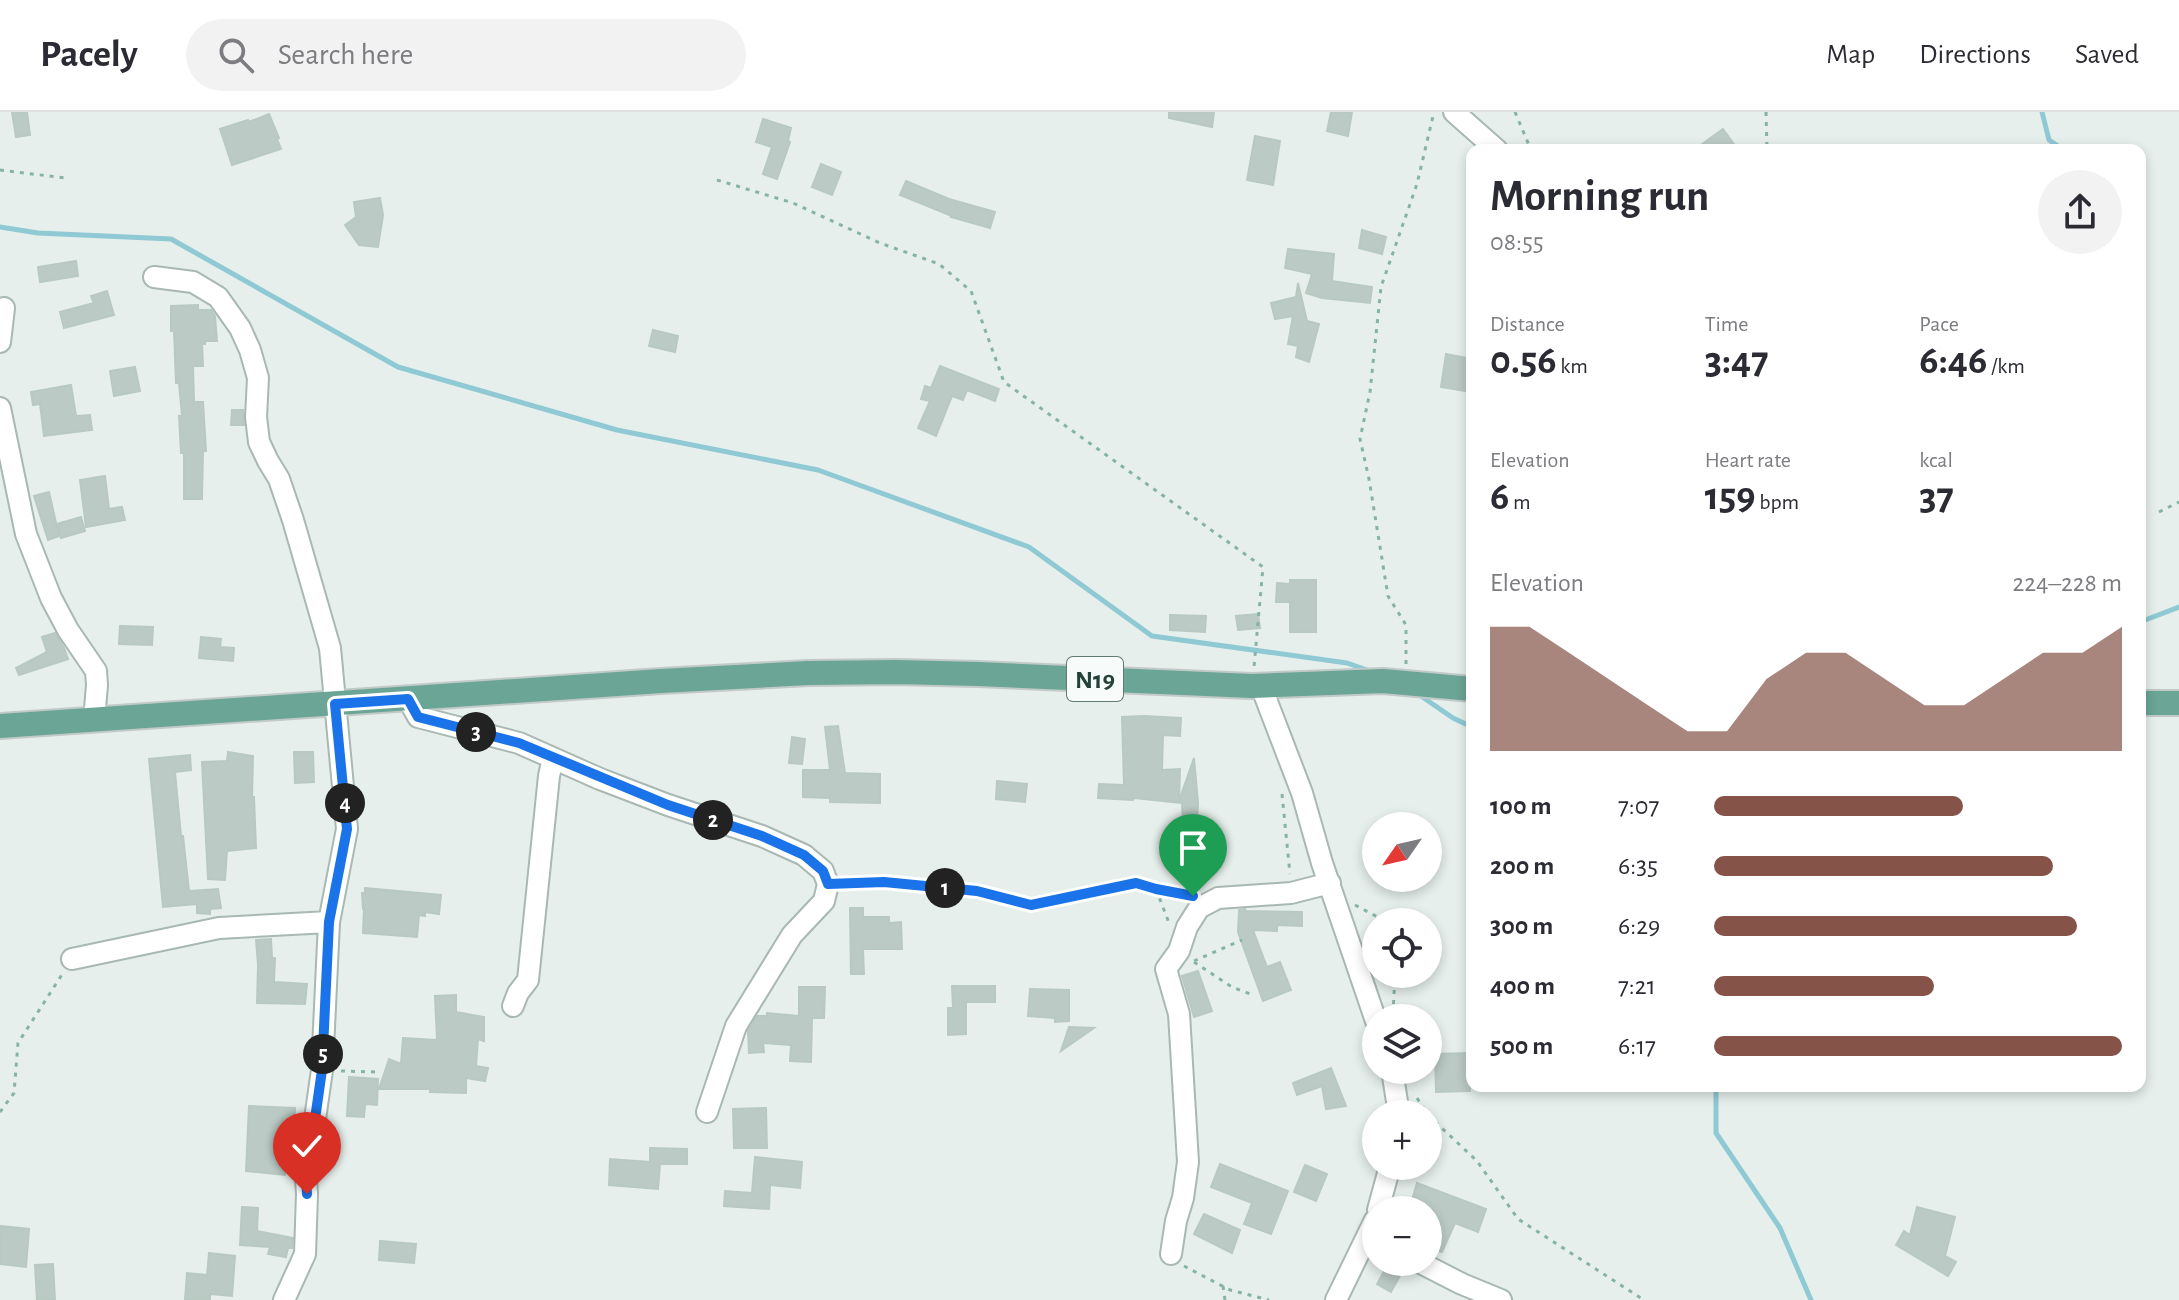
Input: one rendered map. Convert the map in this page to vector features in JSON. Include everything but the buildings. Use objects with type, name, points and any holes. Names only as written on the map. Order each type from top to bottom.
[{"type":"main road","name":"N19","points":[[0,726],[808,673],[937,673],[1256,686],[1383,681],[1466,688]]},
{"type":"main road","points":[[2146,703],[2179,703]]},
{"type":"street","points":[[1454,112],[1490,144]]},
{"type":"street","points":[[154,277],[193,282],[218,297],[240,328],[258,378],[256,417],[259,442],[279,479],[330,648],[347,829],[329,922],[322,1070],[305,1165],[305,1254],[284,1300]]},
{"type":"street","points":[[0,342],[4,308]]},
{"type":"street","points":[[0,408],[26,534],[51,598],[96,671],[94,720]]},
{"type":"street","points":[[1256,686],[1302,793],[1370,1004]]},
{"type":"street","points":[[408,699],[418,717],[519,743],[668,805],[762,836],[804,855],[823,871],[828,884],[824,901],[792,935],[736,1026],[707,1112]]},
{"type":"street","points":[[513,1006],[528,980],[553,758]]},
{"type":"street","points":[[1171,1254],[1188,1162],[1179,1014],[1166,969],[1179,951],[1187,927],[1199,908],[1218,898],[1291,893],[1330,883]]},
{"type":"street","points":[[72,959],[219,928],[329,922]]},
{"type":"street","points":[[1336,1300],[1362,1246]]},
{"type":"street","points":[[1442,1274],[1501,1300]]},
{"type":"path","points":[[1406,683],[1406,625],[1388,596],[1360,439],[1370,392],[1381,287],[1417,184],[1434,112]]},
{"type":"path","points":[[1515,112],[1528,144]]},
{"type":"path","points":[[1766,112],[1767,144]]},
{"type":"path","points":[[0,170],[65,178]]},
{"type":"path","points":[[717,180],[793,203],[880,243],[939,264],[971,291],[1004,382],[1263,567],[1256,686]]},
{"type":"path","points":[[2159,512],[2179,502]]},
{"type":"path","points":[[828,884],[884,882],[977,891],[1031,905],[1136,883],[1218,898]]},
{"type":"path","points":[[1193,962],[1242,940]]},
{"type":"path","points":[[0,1112],[14,1093],[18,1043],[72,959]]},
{"type":"path","points":[[322,1070],[378,1072]]},
{"type":"path","points":[[1415,1096],[1429,1116],[1477,1161],[1518,1219],[1644,1300]]},
{"type":"path","points":[[1171,1254],[1179,1263],[1223,1286],[1269,1300]]},
{"type":"path","points":[[1223,1286],[1225,1300]]},
{"type":"waterway","points":[[2042,112],[2049,140],[2055,144]]},
{"type":"waterway","points":[[0,227],[38,233],[171,239],[398,367],[617,430],[818,470],[1029,547],[1152,636],[1347,663],[1370,671]]},
{"type":"waterway","points":[[2146,620],[2179,607]]},
{"type":"waterway","points":[[1418,694],[1466,724]]},
{"type":"waterway","points":[[1716,1092],[1716,1133],[1780,1228],[1811,1300]]},
{"type":"route","points":[[307,1194],[305,1165],[322,1070],[329,922],[347,829],[335,704],[408,699],[418,717],[519,743],[600,779],[762,836],[804,855],[823,871],[828,884],[884,882],[977,891],[1031,905],[1136,883],[1193,896]]}]
